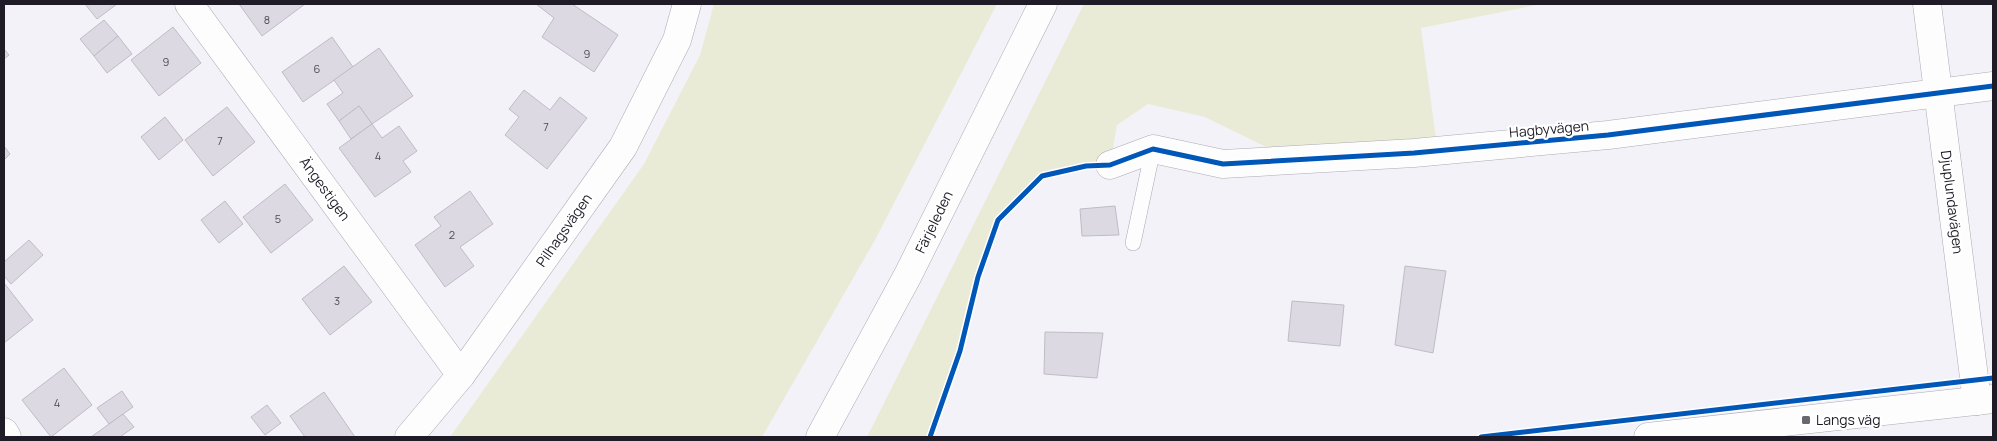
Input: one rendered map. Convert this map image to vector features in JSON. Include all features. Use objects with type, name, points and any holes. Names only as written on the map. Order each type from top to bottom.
[{"type":"street","name":"Ängestigen","points":[[189,4],[461,375]]},
{"type":"street","name":"Pilhagsvägen","points":[[409,437],[461,375],[623,147],[677,40],[687,4]]},
{"type":"street","name":"Färjeleden","points":[[820,437],[908,275],[1044,4]]},
{"type":"street","name":"Djuplundavägen","points":[[1927,4],[1938,94],[1985,400]]},
{"type":"street","name":"Hagbyvägen","points":[[1153,149],[1223,164],[1414,153],[1608,136],[1993,86]]},
{"type":"street","points":[[1110,165],[1153,149]]},
{"type":"street","points":[[1663,436],[1985,400]]},
{"type":"street","points":[[4,432],[7,437]]},
{"type":"lane","points":[[1134,242],[1153,149]]},
{"type":"green space","points":[[714,4],[997,4],[875,240],[762,437],[450,437],[644,164],[700,55]]},
{"type":"green space","points":[[1084,4],[1542,4],[1421,28],[1436,138],[1268,148],[1205,117],[1148,104],[1117,125],[1110,165],[1086,166],[1043,176],[998,220],[978,277],[960,351],[930,437],[867,437]]},
{"type":"building","points":[[85,4],[117,4],[97,19]]},
{"type":"building","points":[[239,4],[305,4],[262,36]]},
{"type":"building","points":[[536,4],[572,4],[618,35],[594,72],[542,37],[554,18]]},
{"type":"building","points":[[104,20],[118,36],[94,56],[80,39]]},
{"type":"building","points":[[173,27],[201,63],[159,96],[131,60]]},
{"type":"building","points":[[118,36],[132,54],[107,73],[94,56]]},
{"type":"building","points":[[332,37],[353,67],[303,102],[282,72]]},
{"type":"building","points":[[379,48],[413,96],[372,124],[359,106],[339,121],[327,104],[343,93],[334,80]]},
{"type":"building","points":[[4,49],[9,55],[4,59]]},
{"type":"building","points":[[524,90],[550,110],[560,97],[587,118],[547,169],[505,135],[519,117],[509,109]]},
{"type":"building","points":[[359,106],[372,124],[351,139],[339,121]]},
{"type":"building","points":[[227,107],[255,142],[213,176],[185,140]]},
{"type":"building","points":[[165,117],[183,140],[159,160],[141,137]]},
{"type":"building","points":[[372,124],[382,138],[399,126],[417,151],[403,161],[411,172],[375,197],[339,148]]},
{"type":"building","points":[[4,146],[10,154],[4,160]]},
{"type":"building","points":[[285,184],[313,220],[271,253],[243,217]]},
{"type":"building","points":[[470,191],[493,224],[460,247],[474,266],[445,287],[415,245],[441,226],[434,217]]},
{"type":"building","points":[[225,201],[243,224],[219,243],[201,220]]},
{"type":"building","points":[[1115,206],[1119,235],[1082,236],[1080,209]]},
{"type":"building","points":[[29,240],[43,255],[11,284],[4,276],[4,262]]},
{"type":"building","points":[[344,266],[372,302],[330,335],[302,299]]},
{"type":"building","points":[[1405,266],[1446,271],[1433,353],[1395,345]]},
{"type":"building","points":[[4,283],[33,320],[4,343]]},
{"type":"building","points":[[1292,301],[1344,305],[1340,346],[1288,341]]},
{"type":"building","points":[[1045,332],[1103,333],[1097,378],[1044,374]]},
{"type":"building","points":[[64,368],[92,405],[51,437],[22,400]]},
{"type":"building","points":[[122,391],[133,407],[109,424],[97,408]]},
{"type":"building","points":[[324,392],[355,437],[305,437],[290,416]]},
{"type":"building","points":[[267,405],[281,423],[265,435],[251,417]]},
{"type":"building","points":[[123,414],[134,427],[120,437],[91,437]]},
{"type":"cycle path","points":[[930,437],[960,351],[978,277],[998,220],[1042,176],[1086,166],[1110,165],[1153,149],[1223,164],[1414,153],[1608,135],[1993,86]]},
{"type":"cycle path","points":[[1481,437],[1993,378]]},
{"type":"place","name":"Langs väg","points":[[1806,420]]}]
